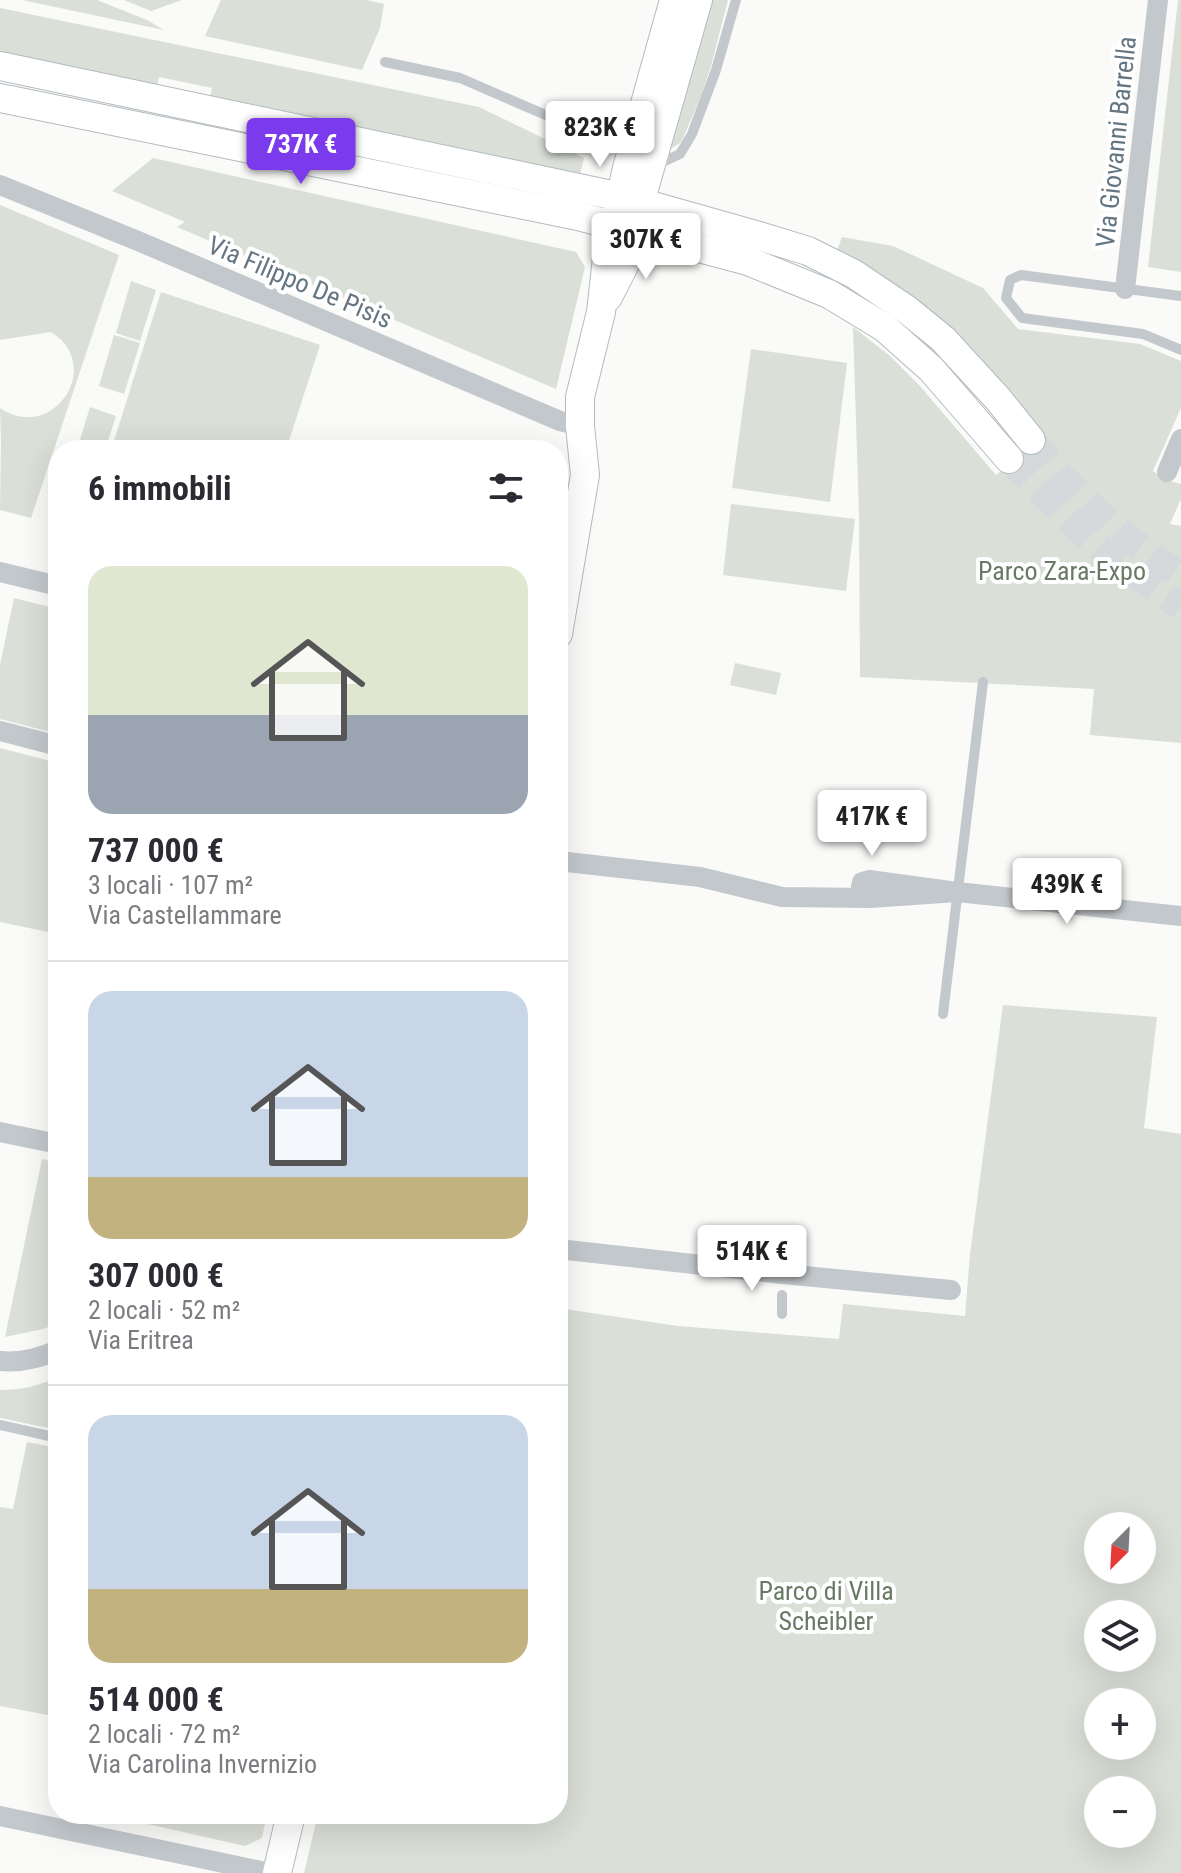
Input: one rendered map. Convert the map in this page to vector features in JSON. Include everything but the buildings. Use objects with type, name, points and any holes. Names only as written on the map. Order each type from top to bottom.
[{"type":"street","points":[[568,575],[585,475],[580,397],[601,312],[626,262],[627,214],[674,0]]},
{"type":"street","points":[[641,160],[698,0]]},
{"type":"street","name":"Via Giovanni Barrella","points":[[1125,289],[1158,0]]},
{"type":"street","points":[[0,66],[627,214],[759,236],[808,251],[854,274],[906,309],[943,339],[1031,440]]},
{"type":"street","points":[[0,98],[578,216],[627,214],[795,279],[885,328],[931,369],[1009,459]]},
{"type":"street","name":"Via Filippo De Pisis","points":[[0,185],[560,421],[580,426]]},
{"type":"street","points":[[1167,472],[1181,439]]},
{"type":"street","points":[[0,572],[48,584]]},
{"type":"street","points":[[0,731],[48,743]]},
{"type":"street","points":[[568,862],[700,877],[782,897],[870,898],[957,892],[1181,916]]},
{"type":"street","points":[[0,1132],[48,1142]]},
{"type":"street","points":[[568,1250],[951,1290]]},
{"type":"street","points":[[0,1361],[11,1362],[48,1354]]},
{"type":"street","points":[[0,1816],[274,1873],[288,1824]]},
{"type":"lane","points":[[385,62],[460,78],[641,160],[676,158],[684,149],[716,70],[736,0]]},
{"type":"lane","name":"Via Giovanni Barrella","points":[[1181,296],[1021,275],[1010,280],[1006,298],[1022,318],[1143,334],[1181,350]]},
{"type":"lane","points":[[943,1014],[983,682]]},
{"type":"lane","points":[[782,1295],[782,1314]]},
{"type":"lane","points":[[0,1425],[48,1436]]},
{"type":"green space","points":[[22,0],[97,0],[164,30]]},
{"type":"green space","points":[[124,0],[182,0],[151,11]]},
{"type":"green space","points":[[221,0],[366,0],[384,4],[380,28],[362,70],[205,36]]},
{"type":"green space","points":[[703,0],[728,0],[711,66],[684,136],[680,143],[662,154]]},
{"type":"green space","points":[[1178,0],[1181,0],[1181,272],[1148,267]]},
{"type":"green space","points":[[0,8],[479,107],[584,158],[580,175],[210,98],[212,88],[159,77],[157,87],[0,54]]},
{"type":"green space","points":[[153,158],[576,252],[585,267],[556,389],[177,227],[185,222],[112,191]]},
{"type":"green space","points":[[0,205],[119,255],[57,440],[48,440],[48,467],[31,518],[0,510],[0,408],[20,416],[38,416],[54,408],[66,396],[73,380],[73,363],[66,346],[51,332],[0,340]]},
{"type":"green space","name":"Parco Zara-Expo","points":[[842,237],[893,246],[983,288],[1018,329],[1140,344],[1181,361],[1181,408],[1153,471],[1163,479],[1181,484],[1181,499],[1170,524],[1181,526],[1181,743],[1090,735],[1094,689],[860,677],[853,327],[890,356],[919,385],[996,475],[1043,436],[836,253]]},
{"type":"green space","points":[[131,281],[156,290],[140,341],[116,333]]},
{"type":"green space","points":[[161,292],[320,345],[289,440],[114,440]]},
{"type":"green space","points":[[114,335],[140,343],[124,394],[99,386]]},
{"type":"green space","points":[[751,349],[847,363],[830,502],[732,488]]},
{"type":"green space","points":[[90,407],[116,416],[108,440],[80,440]]},
{"type":"green space","points":[[731,504],[855,519],[846,591],[723,575]]},
{"type":"green space","points":[[14,598],[48,606],[48,731],[0,719],[0,665]]},
{"type":"green space","points":[[735,663],[781,673],[776,695],[730,685]]},
{"type":"green space","points":[[0,748],[48,760],[48,932],[0,922]]},
{"type":"green space","name":"Parco di Villa Scheibler","points":[[1003,1005],[1157,1017],[1144,1128],[1181,1134],[1181,1873],[304,1873],[316,1824],[568,1824],[568,1310],[678,1326],[839,1339],[843,1304],[965,1316],[970,1254]]},
{"type":"green space","points":[[42,1159],[48,1160],[48,1327],[5,1337]]},
{"type":"green space","points":[[48,1381],[48,1428],[0,1418],[0,1390]]},
{"type":"green space","points":[[27,1442],[48,1446],[48,1715],[0,1706],[0,1507],[13,1509]]},
{"type":"green space","points":[[148,1824],[265,1824],[262,1838],[245,1846]]},
{"type":"tunnel","points":[[1031,440],[1065,480],[1101,515],[1181,575]]},
{"type":"tunnel","points":[[1009,459],[1077,528],[1112,558],[1181,606]]}]
